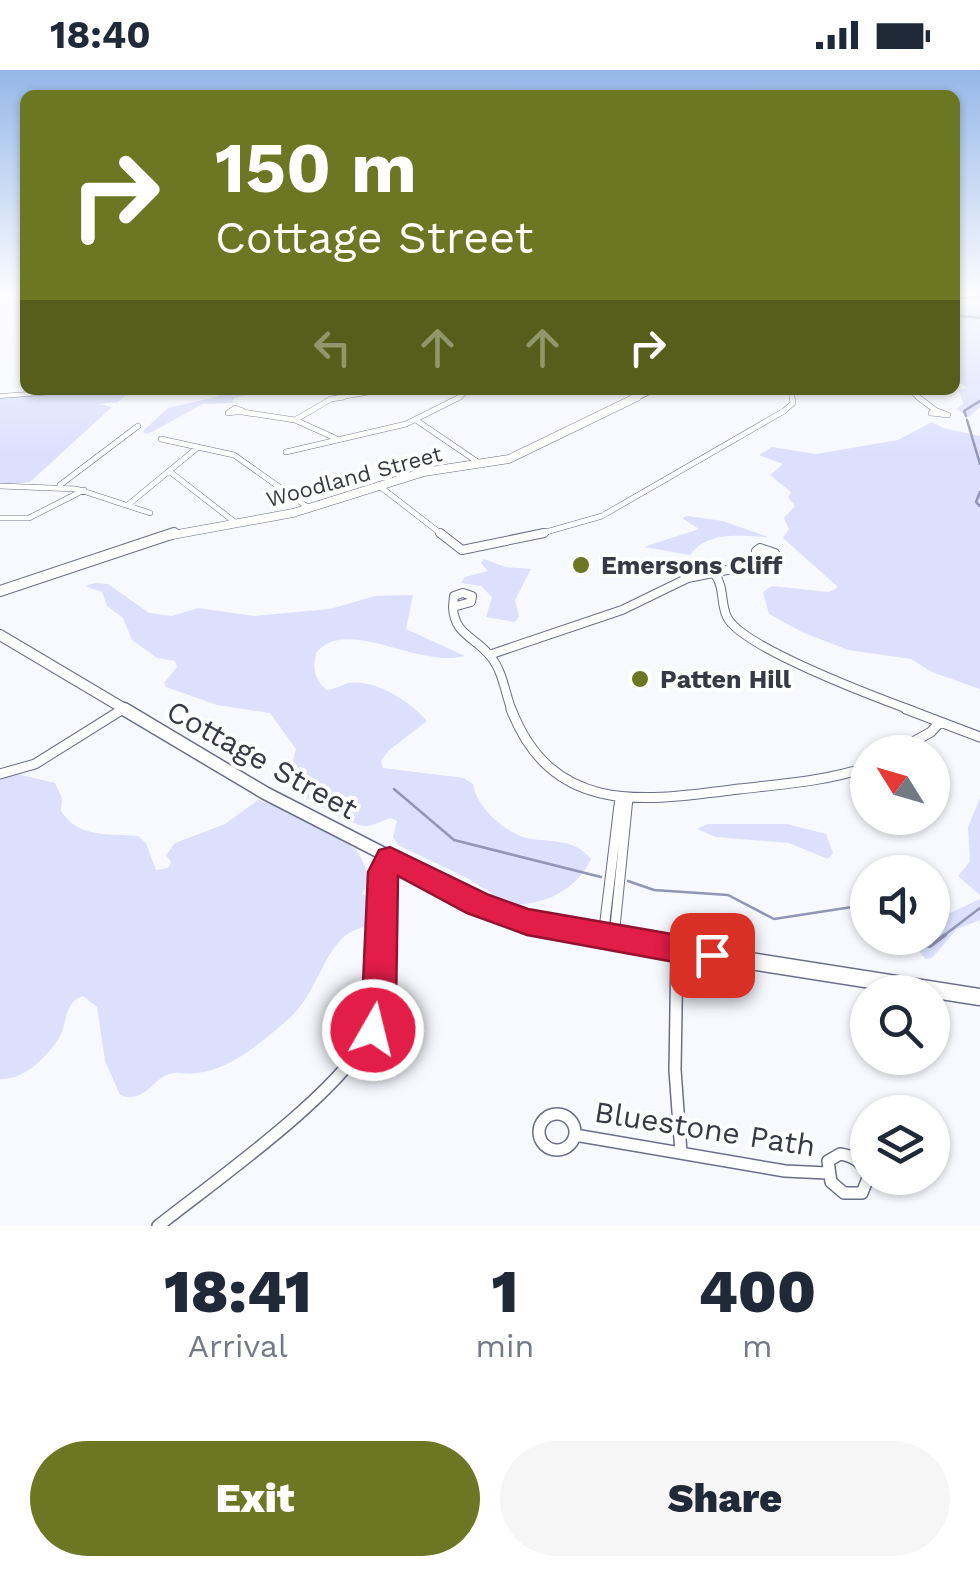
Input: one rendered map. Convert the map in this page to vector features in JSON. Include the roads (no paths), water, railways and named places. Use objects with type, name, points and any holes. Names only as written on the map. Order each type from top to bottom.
[{"type":"street","points":[[295,420],[331,399],[354,395]]},
{"type":"street","points":[[286,452],[416,420],[463,395]]},
{"type":"street","name":"Woodland Street","points":[[0,591],[169,535],[309,508],[436,470],[482,465],[521,455],[640,395]]},
{"type":"street","points":[[378,485],[462,550],[565,529],[610,513],[787,409],[794,400],[792,395]]},
{"type":"street","points":[[916,395],[936,410]]},
{"type":"street","points":[[242,412],[295,420],[335,438]]},
{"type":"street","points":[[416,420],[482,465]]},
{"type":"street","points":[[60,484],[127,439],[138,426]]},
{"type":"street","points":[[161,439],[237,456],[309,508]]},
{"type":"street","points":[[129,504],[198,448]]},
{"type":"street","points":[[168,471],[176,473],[236,522]]},
{"type":"street","points":[[0,486],[60,484],[150,513]]},
{"type":"street","points":[[0,518],[21,520],[84,490]]},
{"type":"street","points":[[490,655],[622,610],[688,578],[738,568],[761,556]]},
{"type":"street","points":[[714,573],[721,582],[727,618],[736,630],[831,680],[980,737]]},
{"type":"street","points":[[453,607],[458,631],[490,655],[500,672],[514,717],[544,764],[570,782],[624,798],[663,798],[822,779],[850,772]]},
{"type":"street","name":"Cottage Street","points":[[0,635],[265,794],[494,911],[544,926],[609,938],[980,997]]},
{"type":"street","points":[[0,774],[36,764],[122,710]]},
{"type":"street","points":[[926,735],[940,722]]},
{"type":"street","points":[[609,938],[624,798]]},
{"type":"street","points":[[158,1226],[328,1085],[367,1042],[379,1006],[383,872],[390,858]]},
{"type":"street","points":[[678,950],[675,1070],[681,1153]]},
{"type":"street","name":"Bluestone Path","points":[[576,1135],[785,1171],[827,1174]]},
{"type":"street","name":"Bluestone Path","points":[[850,1157],[840,1154],[828,1161],[827,1174],[835,1187],[850,1194]]},
{"type":"waterway","points":[[966,416],[964,411],[980,401]]},
{"type":"waterway","points":[[967,420],[980,464]]},
{"type":"waterway","points":[[980,492],[976,502],[980,506]]},
{"type":"waterway","points":[[394,789],[454,840],[601,877]]},
{"type":"waterway","points":[[628,881],[654,890],[728,895],[774,919],[850,907]]},
{"type":"waterway","points":[[950,931],[980,908]]},
{"type":"place","name":"Emersons Cliff","points":[[581,565]]},
{"type":"place","name":"Patten Hill","points":[[640,679]]}]
